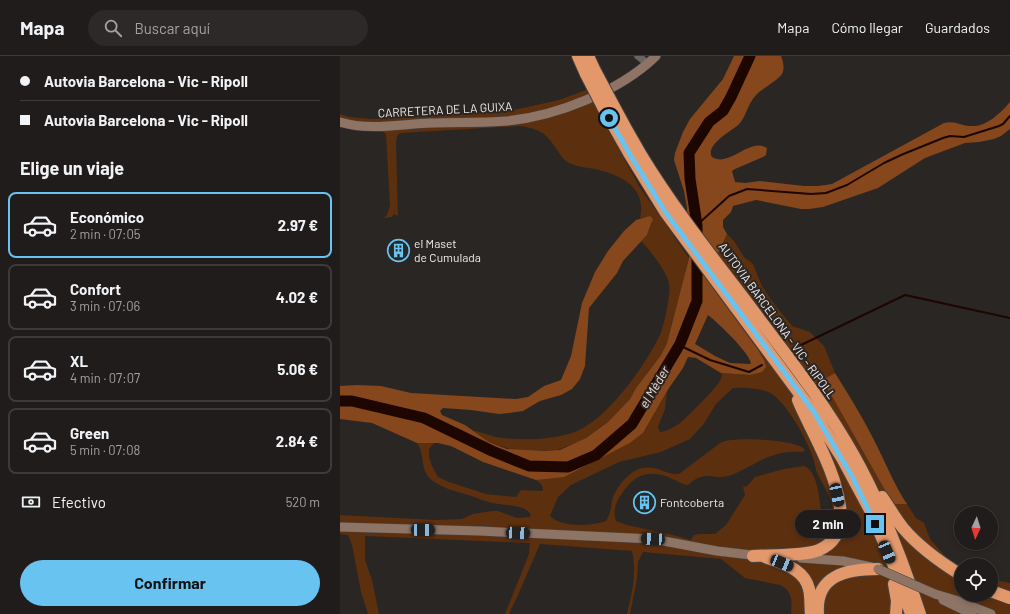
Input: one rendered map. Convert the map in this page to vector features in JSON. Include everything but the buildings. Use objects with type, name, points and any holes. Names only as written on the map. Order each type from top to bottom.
[{"type":"highway","name":"AUTOVIA BARCELONA - VIC - RIPOLL","points":[[578,56],[590,72],[629,153],[666,213],[814,412],[870,510],[897,573],[911,614]]},
{"type":"highway","name":"AUTOVIA BARCELONA - VIC - RIPOLL","points":[[588,56],[590,72]]},
{"type":"highway","name":"AUTOVIA BARCELONA - VIC - RIPOLL","points":[[607,105],[669,197],[789,357],[832,419],[854,455],[893,538],[920,614]]},
{"type":"highway","points":[[753,556],[807,553],[819,550],[833,539],[839,523],[839,503],[836,486],[826,458],[800,406],[792,383]]},
{"type":"highway","points":[[868,483],[874,484],[904,528],[913,538],[927,551],[954,570]]},
{"type":"highway","points":[[765,557],[791,567],[803,577],[810,590],[811,614]]},
{"type":"highway","points":[[893,566],[891,570],[897,601],[896,614]]},
{"type":"highway","points":[[818,614],[819,598],[830,580],[848,571],[878,569]]},
{"type":"highway","points":[[998,594],[1010,598]]},
{"type":"street","points":[[638,56],[648,64]]},
{"type":"street","name":"CARRETERA DE LA GUIXA","points":[[340,122],[349,125],[378,126],[507,121],[547,113],[583,101],[620,83],[648,64],[656,56]]},
{"type":"street","points":[[340,527],[480,531],[653,539],[753,556],[843,561],[878,569],[981,614]]},
{"type":"street","points":[[938,595],[945,602],[972,614]]},
{"type":"street","points":[[938,595],[991,614]]},
{"type":"shaded area","points":[[734,56],[781,56],[784,67],[782,74],[756,95],[750,103],[740,123],[719,140],[712,148],[712,157],[725,159],[754,146],[767,148],[766,155],[763,157],[732,171],[735,182],[745,183],[760,181],[804,186],[832,184],[944,123],[951,122],[972,126],[983,124],[1003,110],[1010,102],[1010,129],[994,139],[965,143],[925,158],[878,188],[823,207],[801,209],[756,200],[733,206],[731,212],[723,220],[723,227],[727,234],[718,253],[713,288],[758,350],[766,367],[762,372],[750,375],[721,373],[696,358],[688,357],[683,368],[669,388],[643,433],[630,443],[564,477],[536,480],[483,462],[451,446],[438,443],[417,443],[372,423],[340,419],[340,386],[381,386],[411,393],[516,399],[528,397],[544,386],[561,380],[571,356],[582,303],[595,272],[608,251],[624,231],[636,220],[650,216],[653,219],[647,235],[623,261],[617,273],[589,308],[585,366],[580,379],[572,389],[561,395],[540,401],[523,411],[499,414],[443,408],[440,411],[442,415],[465,425],[489,442],[507,449],[546,451],[560,450],[586,438],[608,422],[630,399],[636,388],[661,355],[667,343],[689,258],[687,208],[684,191],[674,160],[675,153],[690,119],[723,79]],"holes":[[[708,315],[739,345],[749,358],[750,364],[730,363],[695,344]]]},
{"type":"shaded area","points":[[586,90],[639,186],[689,258],[667,343],[661,355],[636,388],[630,399],[608,422],[578,442],[555,451],[512,450],[489,442],[473,430],[496,437],[534,439],[572,433],[585,427],[598,417],[623,392],[645,362],[660,335],[667,310],[669,284],[662,268],[641,241],[647,235],[652,223],[649,217],[640,218],[640,198],[636,190],[623,179],[614,175],[569,163],[563,158],[548,137],[531,128],[520,126],[400,133],[397,136],[396,143],[398,216],[394,214],[392,217],[384,218],[387,215],[390,205],[386,134],[383,132],[340,127],[340,114],[349,117],[373,119],[504,112],[559,100]]},
{"type":"shaded area","points":[[727,234],[734,241],[744,257],[753,264],[762,286],[792,326],[810,332],[824,346],[835,373],[828,377],[825,384],[891,501],[895,504],[907,504],[916,518],[924,523],[930,539],[945,556],[954,563],[954,602],[998,602],[998,580],[1010,583],[1010,614],[791,614],[791,597],[784,587],[745,578],[721,559],[643,552],[638,562],[637,579],[630,614],[627,614],[634,575],[632,551],[540,544],[509,614],[505,614],[529,554],[530,543],[365,536],[365,560],[372,580],[379,614],[368,614],[361,592],[352,545],[348,535],[340,534],[340,515],[435,520],[462,519],[473,514],[498,511],[517,518],[530,517],[531,515],[528,511],[523,508],[486,501],[439,485],[426,474],[422,454],[417,443],[434,443],[429,449],[429,457],[438,477],[486,494],[516,497],[521,490],[542,491],[542,487],[536,480],[564,476],[630,443],[643,433],[667,392],[665,409],[658,427],[660,432],[668,430],[680,423],[708,395],[721,378],[721,373],[750,375],[764,360],[713,288],[718,253]],"holes":[[[733,388],[753,388],[772,394],[790,413],[805,440],[813,457],[816,470],[827,491],[833,508],[833,516],[830,522],[823,526],[816,483],[809,469],[804,466],[784,469],[755,477],[747,486],[743,487],[745,495],[726,525],[715,534],[694,535],[691,540],[616,521],[615,507],[617,501],[630,483],[641,476],[647,474],[660,475],[688,485],[701,477],[721,477],[734,474],[774,455],[803,452],[805,450],[793,444],[783,442],[748,439],[729,440],[720,443],[679,474],[672,474],[646,467],[634,471],[628,475],[616,491],[612,499],[611,510],[606,521],[577,525],[562,523],[550,516],[558,497],[571,485],[619,462],[661,452],[690,439],[703,425],[716,404]]]},
{"type":"shaded area","points":[[835,373],[867,427],[907,504],[895,504],[891,501],[825,384],[826,378]]},
{"type":"waterway","name":"el Mèder","points":[[340,401],[352,401],[424,418],[492,451],[529,466],[568,467],[596,455],[632,424],[680,344],[697,301],[697,225],[690,179],[689,153],[709,122],[723,111],[750,56]]},
{"type":"waterway","points":[[697,225],[729,196],[747,189],[811,194],[826,193],[847,185],[884,163],[901,155],[943,138],[950,136],[964,137],[999,126],[1003,124],[1010,116]]},
{"type":"waterway","points":[[799,346],[905,295],[1010,318]]},
{"type":"waterway","points":[[679,345],[710,360],[749,372],[762,365]]},
{"type":"place","name":"el Maset de Cumulada","points":[[399,251]]},
{"type":"place","name":"Fontcoberta","points":[[645,503]]},
{"type":"route","points":[[609,118],[666,213],[814,412],[853,478],[870,510],[875,524]]}]
